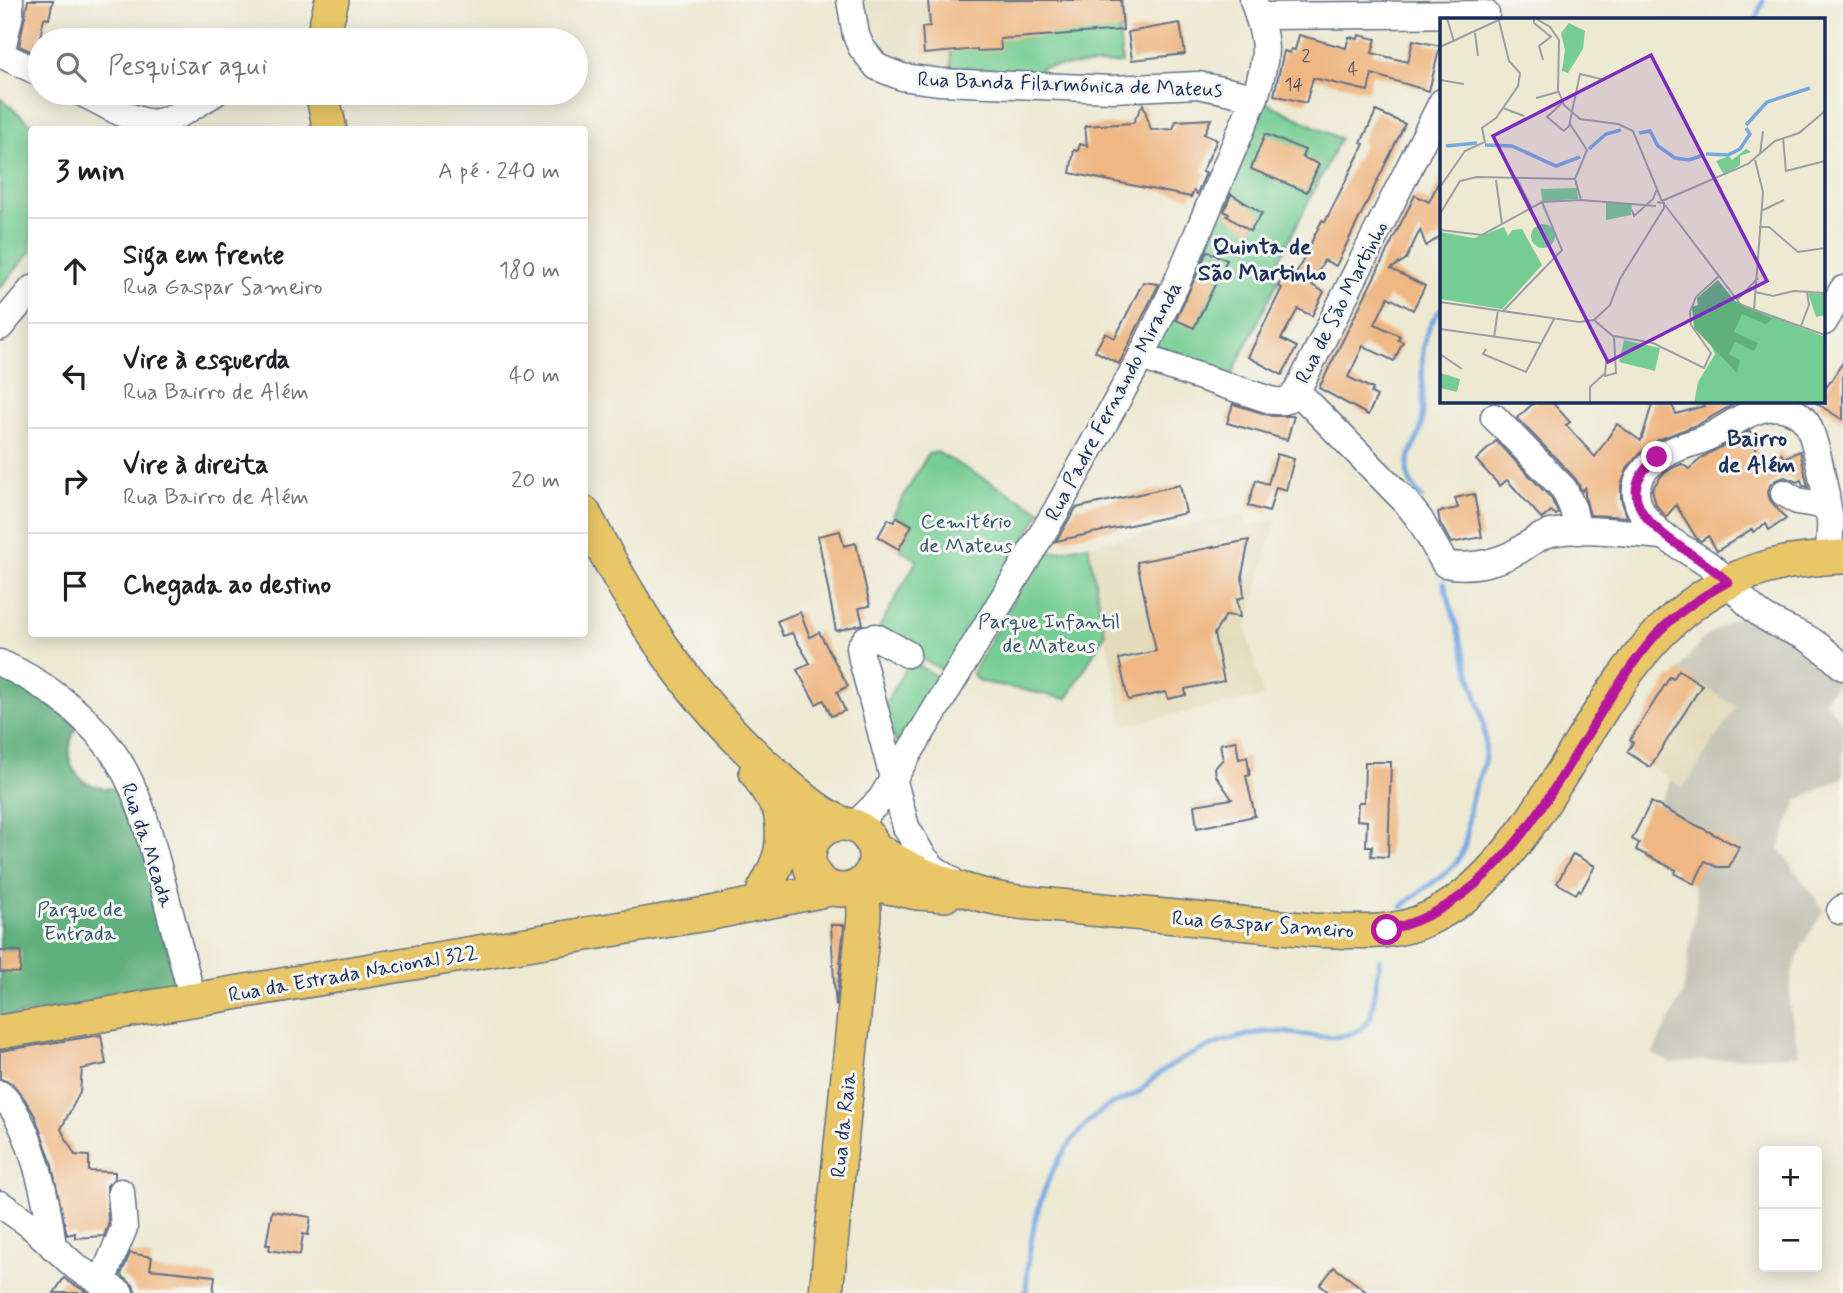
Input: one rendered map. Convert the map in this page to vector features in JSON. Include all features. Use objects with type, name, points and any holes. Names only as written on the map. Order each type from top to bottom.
[{"type":"main road","points":[[325,28],[332,0]]},
{"type":"main road","points":[[325,105],[329,126]]},
{"type":"main road","points":[[588,520],[627,593],[662,647],[732,735],[812,805],[910,869],[982,896]]},
{"type":"main road","name":"Rua Gaspar Sameiro","points":[[982,896],[1033,904],[1312,930],[1387,930],[1412,925],[1444,909],[1483,880],[1511,849],[1621,682],[1650,642],[1685,608],[1728,582],[1765,567],[1835,557]]},
{"type":"main road","name":"Rua da Raia","points":[[732,735],[779,808],[836,877],[861,943],[826,1293]]},
{"type":"main road","points":[[764,890],[783,849],[779,808]]},
{"type":"main road","points":[[836,877],[812,845],[825,829],[860,834]]},
{"type":"main road","points":[[706,914],[874,867],[860,834]]},
{"type":"main road","points":[[706,914],[764,890],[836,877],[918,893],[982,896]]},
{"type":"main road","points":[[861,943],[886,905],[918,893]]},
{"type":"main road","name":"Rua da Estrada Nacional 322","points":[[0,1032],[706,914]]},
{"type":"street","points":[[10,0],[10,14],[1,54],[28,67]]},
{"type":"street","name":"Rua Banda Filarmónica de Mateus","points":[[850,0],[860,47],[877,67],[902,77],[940,82],[1112,89],[1198,85],[1255,97]]},
{"type":"street","points":[[1256,8],[1401,7],[1487,11]]},
{"type":"street","name":"Rua Padre Fernando Miranda","points":[[860,834],[1056,511],[1141,357],[1178,280],[1255,97],[1266,56],[1264,29],[1256,8]]},
{"type":"street","points":[[106,105],[152,126],[194,105]]},
{"type":"street","name":"Rua de São Martinho","points":[[1141,357],[1270,400],[1286,402],[1297,391],[1440,106]]},
{"type":"street","points":[[1826,319],[1843,289]]},
{"type":"street","points":[[0,327],[28,294]]},
{"type":"street","points":[[1297,391],[1406,502],[1420,520],[1445,564],[1457,566],[1489,562],[1517,551],[1541,536],[1564,531],[1665,536]]},
{"type":"street","points":[[1835,557],[1812,435],[1798,407],[1760,410],[1699,441],[1672,449],[1650,463],[1640,475],[1636,493],[1645,516],[1665,536],[1702,560],[1761,615],[1820,646],[1843,667]]},
{"type":"street","points":[[1494,417],[1564,489],[1573,509],[1578,531]]},
{"type":"street","points":[[1784,493],[1797,501],[1827,506]]},
{"type":"street","points":[[907,654],[876,637],[866,639],[860,647],[906,827],[922,855],[941,874],[982,896]]},
{"type":"street","name":"Rua da Meada","points":[[0,663],[53,693],[100,736],[119,763],[131,785],[155,857],[193,1000]]},
{"type":"street","points":[[0,1094],[10,1103],[28,1140],[49,1221],[52,1247]]},
{"type":"street","points":[[0,1204],[29,1224],[77,1268],[111,1288],[124,1228],[121,1192]]},
{"type":"shaded area","points":[[859,0],[952,0],[947,13],[952,71],[913,68],[888,59],[869,40]]},
{"type":"shaded area","points":[[1243,514],[1246,525],[1277,519],[1246,629],[1263,697],[1123,725],[1088,545]]},
{"type":"shaded area","points":[[1743,614],[1792,636],[1843,676],[1824,700],[1843,723],[1843,778],[1797,800],[1779,848],[1824,910],[1803,944],[1792,972],[1789,1004],[1799,1054],[1671,1063],[1652,1054],[1683,994],[1697,898],[1693,884],[1675,874],[1680,863],[1652,858],[1636,850],[1639,843],[1632,839],[1651,802],[1658,805],[1671,780],[1683,788],[1736,707],[1679,670],[1701,641]]},
{"type":"shaded area","points":[[1679,670],[1736,707],[1683,788],[1627,752],[1633,743],[1630,740],[1670,677],[1673,679]]},
{"type":"green space","points":[[952,0],[1121,0],[1123,30],[1119,31],[1122,63],[1041,67],[1040,76],[952,71],[947,13]]},
{"type":"green space","points":[[0,98],[33,126],[28,126],[28,255],[0,288]]},
{"type":"green space","points":[[1265,102],[1340,139],[1272,274],[1279,279],[1232,374],[1152,344]]},
{"type":"green space","name":"Cemitério de Mateus","points":[[937,452],[1041,511],[949,674],[876,633],[917,560],[899,549],[912,525],[893,515],[928,454]]},
{"type":"green space","name":"Parque Infantil de Mateus","points":[[1088,545],[1105,634],[1067,699],[976,679],[972,673],[1039,555]]},
{"type":"green space","points":[[910,661],[943,680],[902,743],[895,741],[883,707]]},
{"type":"green space","name":"Parque de Entrada","points":[[0,672],[19,681],[77,726],[69,753],[76,774],[95,786],[123,788],[150,873],[173,971],[172,980],[162,992],[0,1018]]},
{"type":"building","points":[[28,0],[53,0],[49,19],[44,18],[42,28],[28,28],[28,50],[19,46]]},
{"type":"building","points":[[928,0],[1121,0],[1123,30],[1000,39],[1001,50],[977,49],[924,54],[922,27],[930,26]]},
{"type":"building","points":[[1180,23],[1185,54],[1132,60],[1128,32]]},
{"type":"building","points":[[1299,35],[1346,48],[1349,37],[1358,39],[1359,35],[1376,39],[1372,53],[1408,62],[1413,40],[1440,46],[1429,91],[1372,74],[1368,91],[1313,78],[1306,103],[1274,95],[1284,51],[1290,53],[1291,49],[1295,50]]},
{"type":"building","points":[[1143,104],[1151,130],[1173,129],[1176,121],[1211,119],[1204,134],[1217,140],[1202,172],[1206,173],[1197,194],[1194,191],[1191,197],[1070,173],[1074,150],[1078,151],[1080,144],[1087,146],[1085,126],[1133,123]]},
{"type":"building","points":[[1376,111],[1405,124],[1336,266],[1324,260],[1312,285],[1324,292],[1312,316],[1298,309],[1281,339],[1297,347],[1282,375],[1248,357],[1282,288],[1278,286],[1287,270],[1296,274],[1364,144],[1361,143]]},
{"type":"building","points":[[1265,134],[1305,150],[1302,157],[1319,164],[1307,192],[1251,169]]},
{"type":"building","points":[[1440,179],[1440,236],[1426,246],[1420,230],[1406,259],[1391,269],[1425,286],[1413,310],[1388,297],[1375,324],[1400,336],[1398,340],[1403,342],[1394,361],[1363,346],[1348,377],[1373,389],[1371,393],[1377,396],[1368,415],[1319,388],[1415,195],[1429,202]]},
{"type":"building","points":[[1231,194],[1262,213],[1250,231],[1227,216],[1229,214],[1224,211]]},
{"type":"building","points":[[1207,251],[1227,260],[1194,328],[1176,320]]},
{"type":"building","points":[[1143,282],[1159,284],[1119,364],[1095,351],[1105,333],[1115,338]]},
{"type":"building","points":[[1843,362],[1843,420],[1816,403],[1826,402],[1826,388]]},
{"type":"building","points":[[1535,402],[1552,402],[1570,422],[1566,425],[1595,457],[1617,424],[1641,441],[1653,402],[1670,402],[1676,414],[1704,406],[1702,402],[1730,402],[1732,405],[1699,424],[1658,440],[1640,453],[1628,467],[1621,485],[1621,499],[1627,517],[1590,515],[1585,488],[1582,491],[1575,478],[1517,418]]},
{"type":"building","points":[[1233,404],[1272,416],[1294,416],[1287,440],[1227,423]]},
{"type":"building","points":[[1750,431],[1761,463],[1781,453],[1784,458],[1800,451],[1808,487],[1803,486],[1801,480],[1797,482],[1785,477],[1776,480],[1770,485],[1770,500],[1786,519],[1769,530],[1766,524],[1753,532],[1752,529],[1717,551],[1708,536],[1701,541],[1697,539],[1676,505],[1666,517],[1656,505],[1652,489],[1662,475],[1672,468],[1682,464],[1689,469],[1704,456]]},
{"type":"building","points":[[1496,441],[1551,498],[1558,513],[1556,515],[1551,511],[1542,519],[1507,480],[1500,486],[1476,460]]},
{"type":"building","points":[[1277,454],[1294,459],[1286,490],[1276,487],[1269,512],[1248,506],[1256,480],[1268,484]]},
{"type":"building","points":[[1180,485],[1186,513],[1056,541],[1076,508]]},
{"type":"building","points":[[1474,494],[1482,537],[1451,543],[1440,523],[1438,512],[1458,508],[1455,498]]},
{"type":"building","points":[[897,517],[912,525],[899,549],[878,537],[888,519],[894,522]]},
{"type":"building","points":[[840,531],[844,546],[856,543],[870,606],[859,608],[863,624],[836,631],[818,536]]},
{"type":"building","points":[[1249,540],[1242,575],[1244,597],[1237,599],[1240,617],[1226,615],[1214,634],[1224,681],[1185,689],[1186,695],[1168,699],[1166,692],[1128,700],[1119,659],[1156,651],[1137,562]]},
{"type":"building","points":[[800,612],[810,637],[819,632],[848,686],[837,692],[845,711],[831,716],[824,700],[816,704],[797,670],[810,663],[792,633],[783,636],[777,621]]},
{"type":"building","points":[[1679,670],[1702,685],[1650,767],[1627,752],[1633,743],[1630,740],[1670,677],[1673,679]]},
{"type":"building","points":[[1236,741],[1239,759],[1247,757],[1250,775],[1246,776],[1255,816],[1197,828],[1194,805],[1232,799],[1216,776],[1215,768],[1223,759],[1220,744]]},
{"type":"building","points":[[1365,762],[1391,762],[1388,857],[1371,856],[1372,846],[1366,846],[1367,821],[1357,820],[1358,802],[1364,802]]},
{"type":"building","points":[[1651,802],[1739,847],[1729,867],[1717,867],[1705,861],[1694,884],[1675,874],[1676,870],[1636,850],[1639,843],[1632,839]]},
{"type":"building","points":[[1573,854],[1595,866],[1581,891],[1579,889],[1576,894],[1557,883]]},
{"type":"building","points":[[831,925],[844,925],[836,1006],[834,982]]},
{"type":"building","points":[[0,951],[21,951],[20,973],[0,972]]},
{"type":"building","points":[[101,1035],[106,1064],[82,1069],[80,1092],[61,1129],[75,1155],[89,1156],[89,1171],[115,1172],[115,1178],[107,1186],[108,1225],[104,1236],[75,1238],[75,1233],[67,1235],[51,1161],[35,1116],[12,1083],[0,1079],[0,1051]]},
{"type":"building","points":[[272,1211],[311,1217],[308,1235],[303,1234],[300,1255],[269,1250],[270,1245],[266,1245]]},
{"type":"building","points":[[130,1253],[152,1257],[150,1269],[215,1276],[213,1293],[136,1293],[133,1285],[121,1275]]},
{"type":"building","points":[[1334,1267],[1368,1293],[1330,1293],[1320,1285]]},
{"type":"building","points":[[64,1278],[69,1282],[89,1293],[54,1293]]},
{"type":"waterway","points":[[1756,18],[1763,0]]},
{"type":"waterway","points":[[1422,498],[1410,482],[1407,468],[1422,423],[1423,348],[1426,334],[1440,311]]},
{"type":"waterway","points":[[1402,907],[1447,872],[1459,858],[1465,844],[1472,795],[1484,761],[1481,712],[1444,583]]},
{"type":"waterway","points":[[1026,1293],[1031,1242],[1043,1193],[1066,1149],[1101,1111],[1139,1092],[1169,1067],[1219,1043],[1272,1032],[1336,1037],[1362,1028],[1371,1016],[1380,959]]},
{"type":"district","name":"Quinta de São Martinho","points":[[1262,259]]},
{"type":"district","name":"Bairro de Além","points":[[1757,451]]},
{"type":"route","points":[[1387,930],[1412,925],[1435,915],[1461,899],[1483,880],[1511,849],[1535,815],[1650,642],[1685,608],[1728,582],[1702,560],[1665,536],[1645,516],[1636,493],[1637,481],[1644,469],[1657,457]]}]
